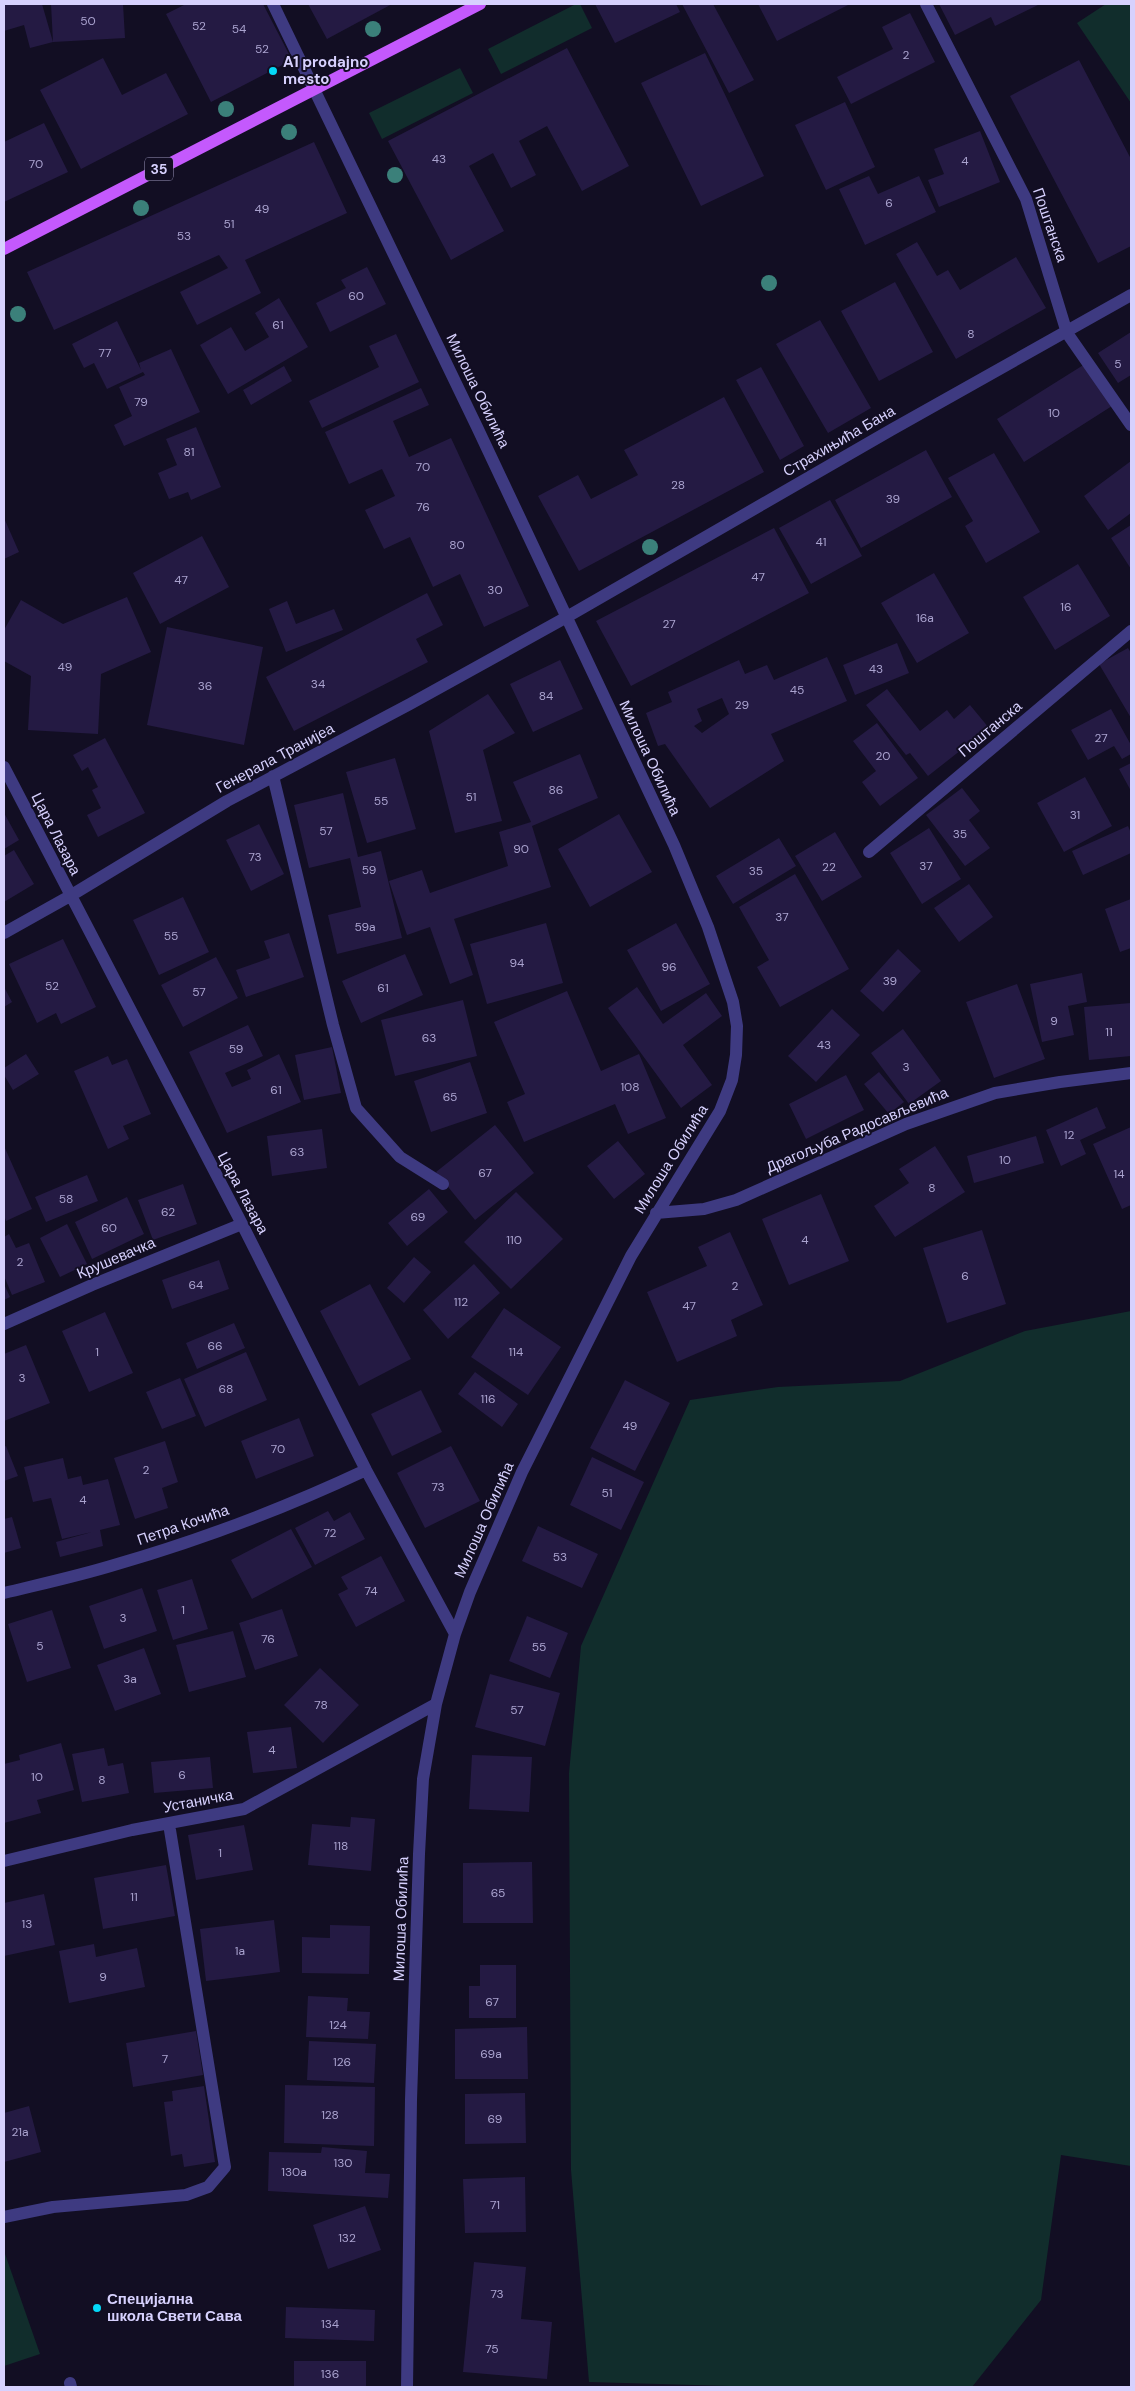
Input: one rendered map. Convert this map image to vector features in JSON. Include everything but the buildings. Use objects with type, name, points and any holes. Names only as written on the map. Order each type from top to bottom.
[{"type":"main road","name":"35","points":[[4,249],[480,4]]},
{"type":"street","name":"Милоша Обилића","points":[[273,4],[473,418],[565,618],[695,892],[718,956],[734,1010],[736,1055],[728,1092],[720,1111],[656,1214],[579,1358],[522,1472],[485,1553],[455,1634],[436,1704],[424,1778],[420,1854],[411,2100],[407,2387]]},
{"type":"street","name":"Поштанска","points":[[926,4],[1026,199],[1067,333],[1131,426]]},
{"type":"street","name":"Страхињића Бана","points":[[565,618],[1131,295]]},
{"type":"street","name":"Генерала Транијеа","points":[[4,933],[70,896],[160,840],[273,776],[367,727],[565,618]]},
{"type":"street","name":"Поштанска","points":[[869,852],[1131,631]]},
{"type":"street","name":"Цара Лазара","points":[[4,767],[242,1224],[366,1470],[455,1634]]},
{"type":"street","points":[[273,776],[333,1025],[356,1108],[400,1157],[443,1184]]},
{"type":"street","name":"Драгољуба Радосављевића","points":[[656,1214],[704,1210],[736,1200],[906,1124],[995,1094],[1060,1082],[1131,1074]]},
{"type":"street","name":"Крушевачка","points":[[4,1324],[100,1281],[242,1224]]},
{"type":"street","name":"Петра Кочића","points":[[4,1593],[113,1566],[181,1544],[270,1512],[366,1470]]},
{"type":"street","name":"Устаничка","points":[[4,1861],[80,1841],[244,1809],[436,1704]]},
{"type":"street","points":[[4,2217],[53,2207],[186,2195],[208,2187],[225,2167],[169,1824]]},
{"type":"green space","points":[[576,4],[580,4],[592,28],[501,74],[488,49]]},
{"type":"green space","points":[[1106,4],[1131,4],[1131,103],[1077,23]]},
{"type":"green space","points":[[460,68],[473,93],[382,139],[369,113]]},
{"type":"green space","points":[[1131,1311],[1131,2166],[1061,2155],[1041,2300],[972,2387],[766,2387],[589,2382],[571,2170],[569,1773],[581,1646],[690,1400],[778,1387],[900,1381],[1025,1331]]},
{"type":"green space","points":[[4,2251],[40,2354],[4,2366]]},
{"type":"place","name":"A1 prodajno mesto","points":[[273,71]]},
{"type":"place","name":"Специјална школа Свети Сава","points":[[97,2308]]}]
